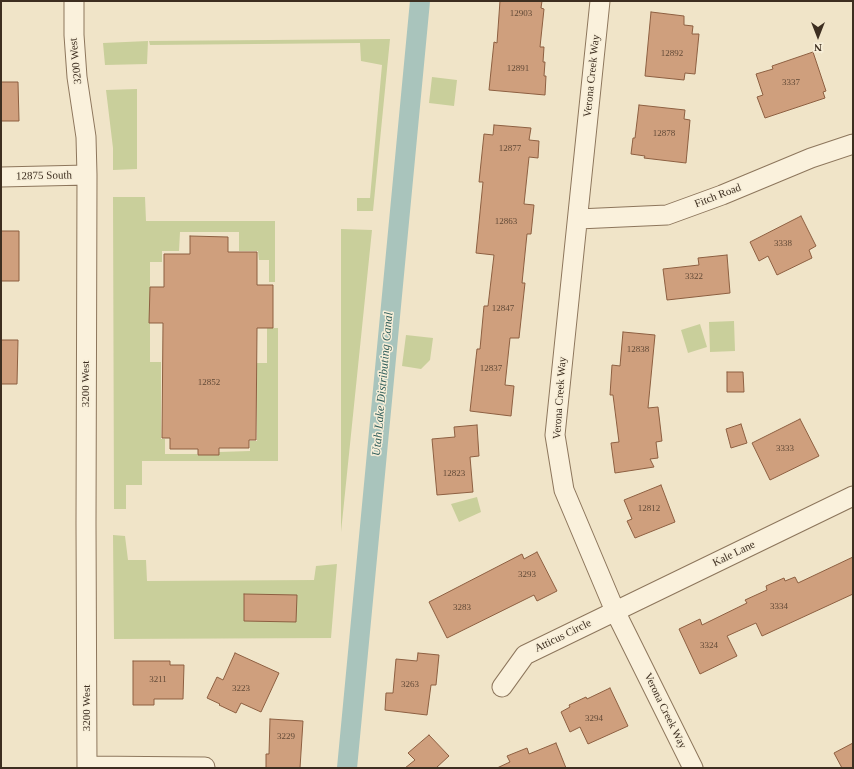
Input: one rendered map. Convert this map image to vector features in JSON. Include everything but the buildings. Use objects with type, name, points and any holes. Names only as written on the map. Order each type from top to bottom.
[{"type":"street","name":"3200 West","points":[[74,1],[74,35],[86,137],[87,175],[87,767]]},
{"type":"street","name":"Verona Creek Way","points":[[600,1],[555,435],[564,490],[615,611],[693,768]]},
{"type":"street","name":"Fitch Road","points":[[578,219],[667,215],[722,195],[811,158],[853,144]]},
{"type":"street","name":"12875 South","points":[[1,177],[87,175]]},
{"type":"street","name":"Kale Lane","points":[[615,611],[853,496]]},
{"type":"street","name":"Atticus Circle","points":[[502,688],[525,655],[615,611]]},
{"type":"street","points":[[87,767],[205,767]]},
{"type":"green space","points":[[390,39],[373,211],[357,211],[357,198],[370,198],[382,65],[361,61],[360,43],[150,45],[149,41]]},
{"type":"green space","points":[[148,41],[147,64],[105,65],[103,43]]},
{"type":"green space","points":[[432,77],[457,80],[454,106],[429,103]]},
{"type":"green space","points":[[137,89],[137,169],[113,170],[113,148],[106,90]]},
{"type":"green space","points":[[113,197],[145,197],[146,221],[275,221],[275,282],[269,282],[269,260],[259,260],[258,251],[239,251],[239,232],[180,232],[179,251],[162,251],[162,262],[150,262],[150,362],[161,362],[161,439],[165,439],[165,454],[219,455],[219,452],[250,451],[250,441],[257,441],[257,363],[267,363],[267,328],[278,328],[278,461],[142,461],[142,485],[126,485],[126,509],[114,509]]},
{"type":"green space","points":[[341,229],[372,230],[341,532]]},
{"type":"green space","points":[[734,321],[735,351],[710,352],[709,322]]},
{"type":"green space","points":[[700,324],[707,347],[688,353],[681,330]]},
{"type":"green space","points":[[406,335],[433,338],[430,360],[421,369],[402,366]]},
{"type":"green space","points":[[477,497],[481,512],[459,522],[451,504]]},
{"type":"green space","points":[[113,535],[125,536],[128,560],[146,560],[147,581],[314,580],[316,566],[337,564],[331,638],[114,639]]},
{"type":"waterway","name":"Utah Lake Distributing Canal","points":[[347,768],[420,1]]}]
